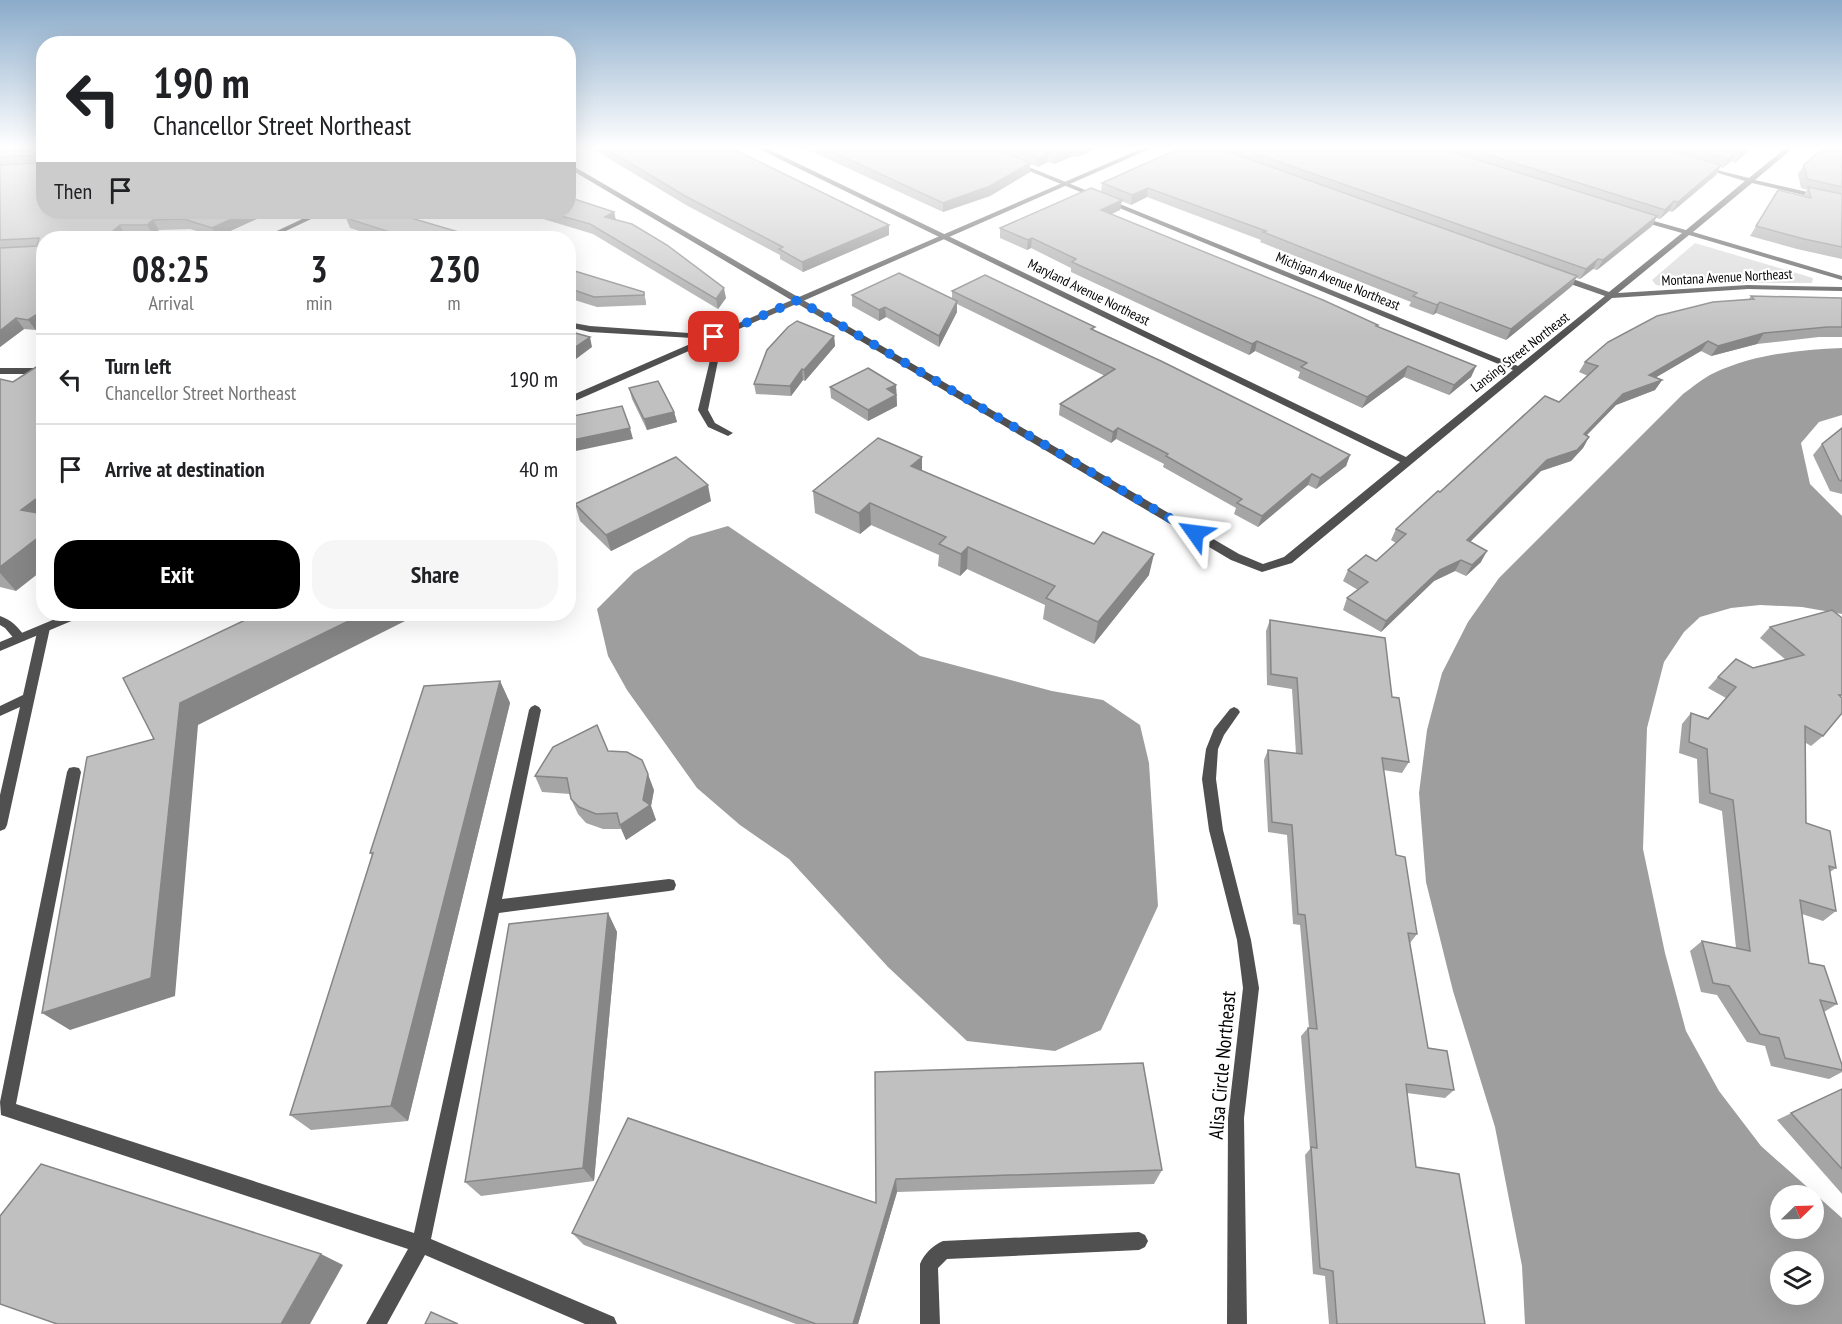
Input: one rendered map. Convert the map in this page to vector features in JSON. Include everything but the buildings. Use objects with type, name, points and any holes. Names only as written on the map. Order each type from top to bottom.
[{"type":"street","points":[[644,210],[798,300]]},
{"type":"street","name":"Maryland Avenue Northeast","points":[[888,210],[1406,461]]},
{"type":"street","points":[[576,397],[1007,210]]},
{"type":"street","name":"Michigan Avenue Northeast","points":[[1129,210],[1519,369]]},
{"type":"street","name":"Lansing Street Northeast","points":[[798,300],[1235,557],[1262,568],[1288,560],[1406,461],[1717,210]]},
{"type":"street","name":"Montana Avenue Northeast","points":[[1631,216],[1842,278]]},
{"type":"street","points":[[281,231],[307,219]]},
{"type":"street","points":[[1546,272],[1612,296]]},
{"type":"street","name":"Montana Avenue Northeast","points":[[1612,296],[1748,286],[1842,289]]},
{"type":"street","points":[[576,326],[590,329],[714,337]]},
{"type":"street","points":[[714,337],[712,375],[706,393],[704,410],[711,425],[728,433]]},
{"type":"street","points":[[0,371],[36,370]]},
{"type":"street","points":[[0,620],[9,625],[20,638]]},
{"type":"street","points":[[0,647],[60,621]]},
{"type":"street","points":[[0,825],[44,628]]},
{"type":"street","points":[[0,711],[30,698]]},
{"type":"street","points":[[376,1324],[422,1244],[535,710]]},
{"type":"street","name":"Alisa Circle Northeast","points":[[1234,712],[1219,733],[1212,748],[1209,779],[1216,830],[1244,940],[1251,988],[1236,1118],[1237,1324]]},
{"type":"street","points":[[74,772],[7,1109],[422,1244],[607,1324]]},
{"type":"street","points":[[493,907],[669,885]]},
{"type":"street","points":[[930,1324],[929,1264],[943,1250],[1139,1241]]},
{"type":"shaded area","points":[[1695,243],[1813,278],[1812,283],[1737,283],[1674,287],[1656,285],[1652,280]]},
{"type":"shaded area","points":[[1842,348],[1842,415],[1819,422],[1801,443],[1810,484],[1842,516],[1842,614],[1802,607],[1760,605],[1731,608],[1700,617],[1684,632],[1664,662],[1647,728],[1643,849],[1665,953],[1686,1031],[1719,1091],[1761,1146],[1805,1185],[1770,1185],[1770,1239],[1824,1239],[1824,1202],[1842,1218],[1842,1324],[1525,1324],[1522,1266],[1495,1127],[1453,991],[1426,882],[1419,793],[1427,730],[1442,673],[1468,622],[1499,578],[1683,394],[1710,375],[1729,367],[1761,357]]},
{"type":"shaded area","points":[[728,526],[920,656],[1052,691],[1103,700],[1140,725],[1149,763],[1158,906],[1101,1030],[1055,1051],[967,1041],[888,967],[789,859],[740,825],[697,788],[627,690],[608,656],[597,609],[634,572],[690,537]]},
{"type":"route","points":[[714,337],[798,300],[1195,533]]}]
